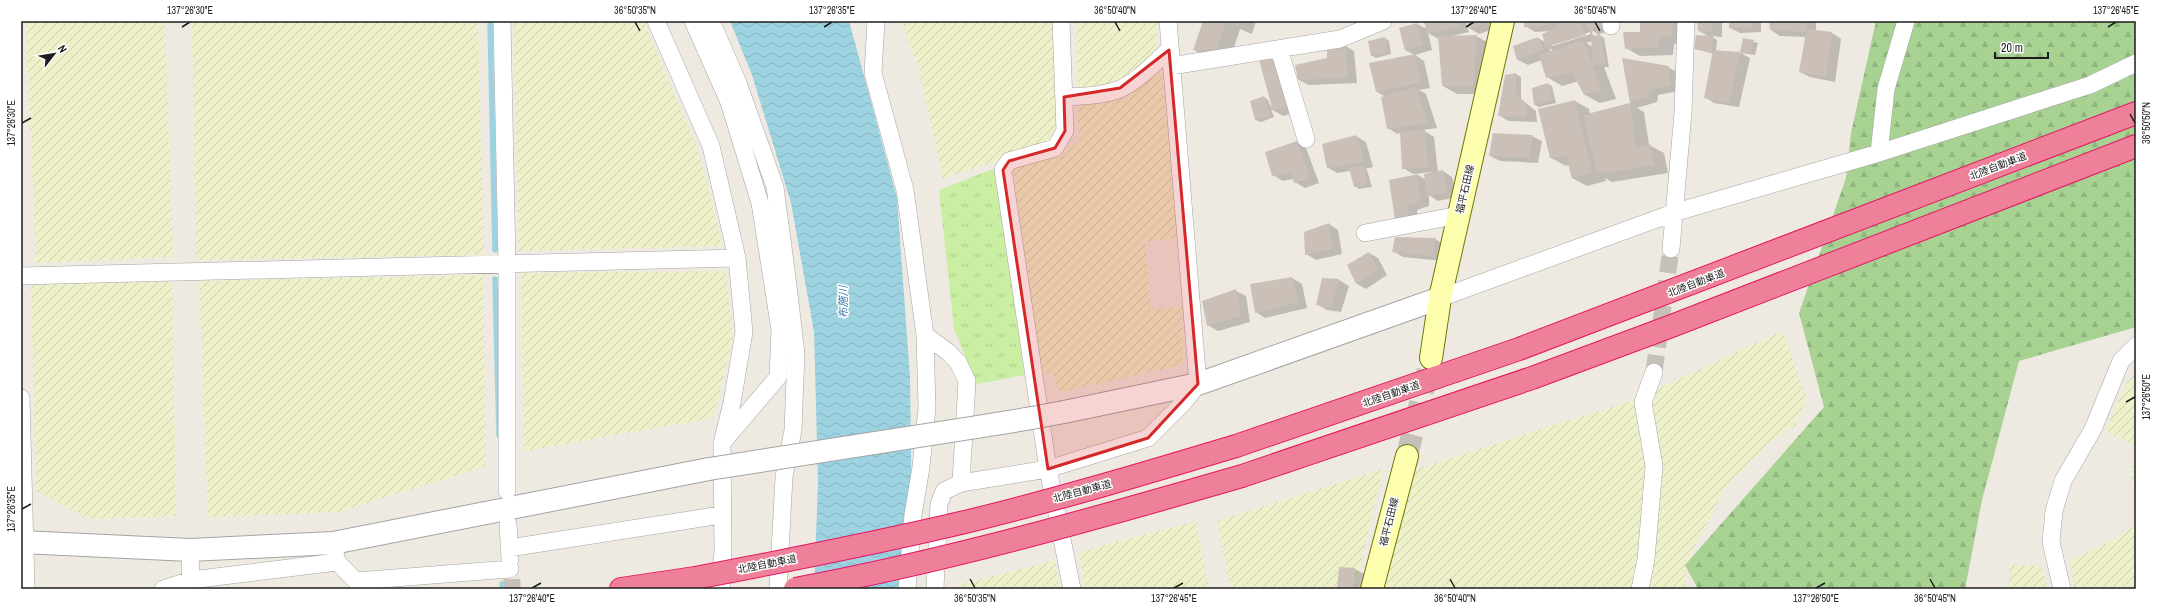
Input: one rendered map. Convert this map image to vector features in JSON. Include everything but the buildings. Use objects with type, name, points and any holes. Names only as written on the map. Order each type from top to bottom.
[{"type":"highway","name":"北陸自動車道","points":[[621,589],[695,578],[827,553],[965,522],[1098,487],[1236,446],[1519,349],[2136,113]]},
{"type":"highway","points":[[795,589],[963,553],[1106,516],[1242,476],[1540,375],[2136,146]]},
{"type":"main road","name":"福平石田線","points":[[1431,358],[1440,298],[1503,21]]},
{"type":"main road","name":"福平石田線","points":[[1372,589],[1407,456]]},
{"type":"street","points":[[502,21],[507,264],[507,491]]},
{"type":"street","points":[[656,21],[711,146],[737,258],[744,332],[732,403],[722,443],[723,549],[721,589]]},
{"type":"street","points":[[693,21],[729,102],[760,204],[780,330],[778,377],[722,443]]},
{"type":"street","points":[[711,21],[738,83],[775,187],[788,285],[796,354],[793,430],[784,478],[778,589]]},
{"type":"street","points":[[876,21],[873,73],[905,190],[925,336],[927,408],[921,467],[913,514],[907,589]]},
{"type":"street","points":[[1061,21],[1065,131],[1054,148],[1009,161],[1003,170],[1048,469],[1072,589]]},
{"type":"street","points":[[935,589],[940,504],[944,491],[961,484],[1048,469],[1148,438],[1184,402],[1198,384],[1168,21]]},
{"type":"street","points":[[1064,97],[1096,95],[1120,88],[1170,58],[1279,49],[1340,39],[1383,21]]},
{"type":"street","points":[[1671,249],[1683,113],[1686,21]]},
{"type":"street","points":[[1879,153],[1886,89],[1906,21]]},
{"type":"street","points":[[1279,49],[1306,139]]},
{"type":"street","points":[[163,589],[191,585],[709,469],[1026,419],[1109,404],[1198,384],[1673,213],[1879,153],[2090,85],[2136,63]]},
{"type":"street","points":[[1365,233],[1459,215]]},
{"type":"street","points":[[21,276],[737,258]]},
{"type":"street","points":[[925,336],[953,357],[966,381],[961,484]]},
{"type":"street","points":[[2062,589],[2051,542],[2054,511],[2063,481],[2092,429],[2122,361],[2136,346]]},
{"type":"street","points":[[1640,589],[1646,559],[1654,466],[1643,402],[1654,372]]},
{"type":"street","points":[[21,398],[23,542],[26,589]]},
{"type":"street","points":[[509,548],[722,515]]},
{"type":"street","points":[[335,552],[356,581],[511,574],[508,524]]},
{"type":"street","points":[[23,542],[190,550],[335,552]]},
{"type":"street","points":[[190,550],[191,585]]},
{"type":"highlighted area","points":[[1169,50],[1198,384],[1148,438],[1048,469],[1003,170],[1009,161],[1055,148],[1065,131],[1064,97],[1120,88]]},
{"type":"green space","points":[[26,21],[165,21],[173,257],[36,263]]},
{"type":"green space","points":[[192,21],[478,21],[484,255],[196,260]]},
{"type":"green space","points":[[513,21],[643,21],[698,150],[723,246],[519,251]]},
{"type":"green space","points":[[901,21],[1053,21],[1058,128],[1050,142],[943,179],[919,69]]},
{"type":"green space","points":[[1076,21],[1158,21],[1155,52],[1132,75],[1110,85],[1078,89]]},
{"type":"green space","points":[[1876,21],[2136,21],[2136,327],[2019,361],[1982,500],[1965,589],[1698,589],[1685,565],[1824,407],[1799,313],[1846,178],[1851,133]]},
{"type":"green space","points":[[1162,70],[1177,238],[1145,242],[1151,310],[1182,306],[1183,365],[1060,392],[1051,373],[1038,374],[1013,167],[1079,142],[1078,106],[1101,101],[1141,83]]},
{"type":"green space","points":[[998,167],[1024,375],[977,384],[954,329],[939,190]]},
{"type":"green space","points":[[726,271],[733,339],[713,418],[524,451],[521,273]]},
{"type":"green space","points":[[483,275],[486,466],[339,512],[208,517],[199,281]]},
{"type":"green space","points":[[172,282],[176,516],[88,519],[36,491],[31,283]]},
{"type":"green space","points":[[1782,331],[1807,397],[1796,425],[1768,444],[1727,485],[1685,565],[1686,589],[1385,589],[1413,470],[1634,400]]},
{"type":"green space","points":[[2136,373],[2136,492],[2131,477],[2135,445],[2105,431],[2126,384]]},
{"type":"green space","points":[[1383,469],[1355,589],[1231,589],[1217,521]]},
{"type":"green space","points":[[1196,521],[1209,589],[1085,589],[1079,552]]},
{"type":"green space","points":[[2136,523],[2136,589],[2074,589],[2070,560],[2104,545],[2135,526]]},
{"type":"green space","points":[[1055,560],[1060,589],[958,589],[959,585]]},
{"type":"green space","points":[[2009,565],[2040,565],[2049,589],[2009,589]]},
{"type":"water","name":"布施川","points":[[730,21],[849,21],[897,198],[910,377],[913,589],[814,589],[818,483],[814,332],[791,203],[752,75]]},
{"type":"waterway","points":[[490,21],[495,250]]},
{"type":"waterway","points":[[495,279],[499,435]]},
{"type":"waterway","points":[[502,584],[502,589]]},
{"type":"tunnel","points":[[1654,372],[1671,249]]},
{"type":"tunnel","points":[[1407,456],[1429,366]]},
{"type":"tunnel","points":[[512,579],[512,589]]}]
